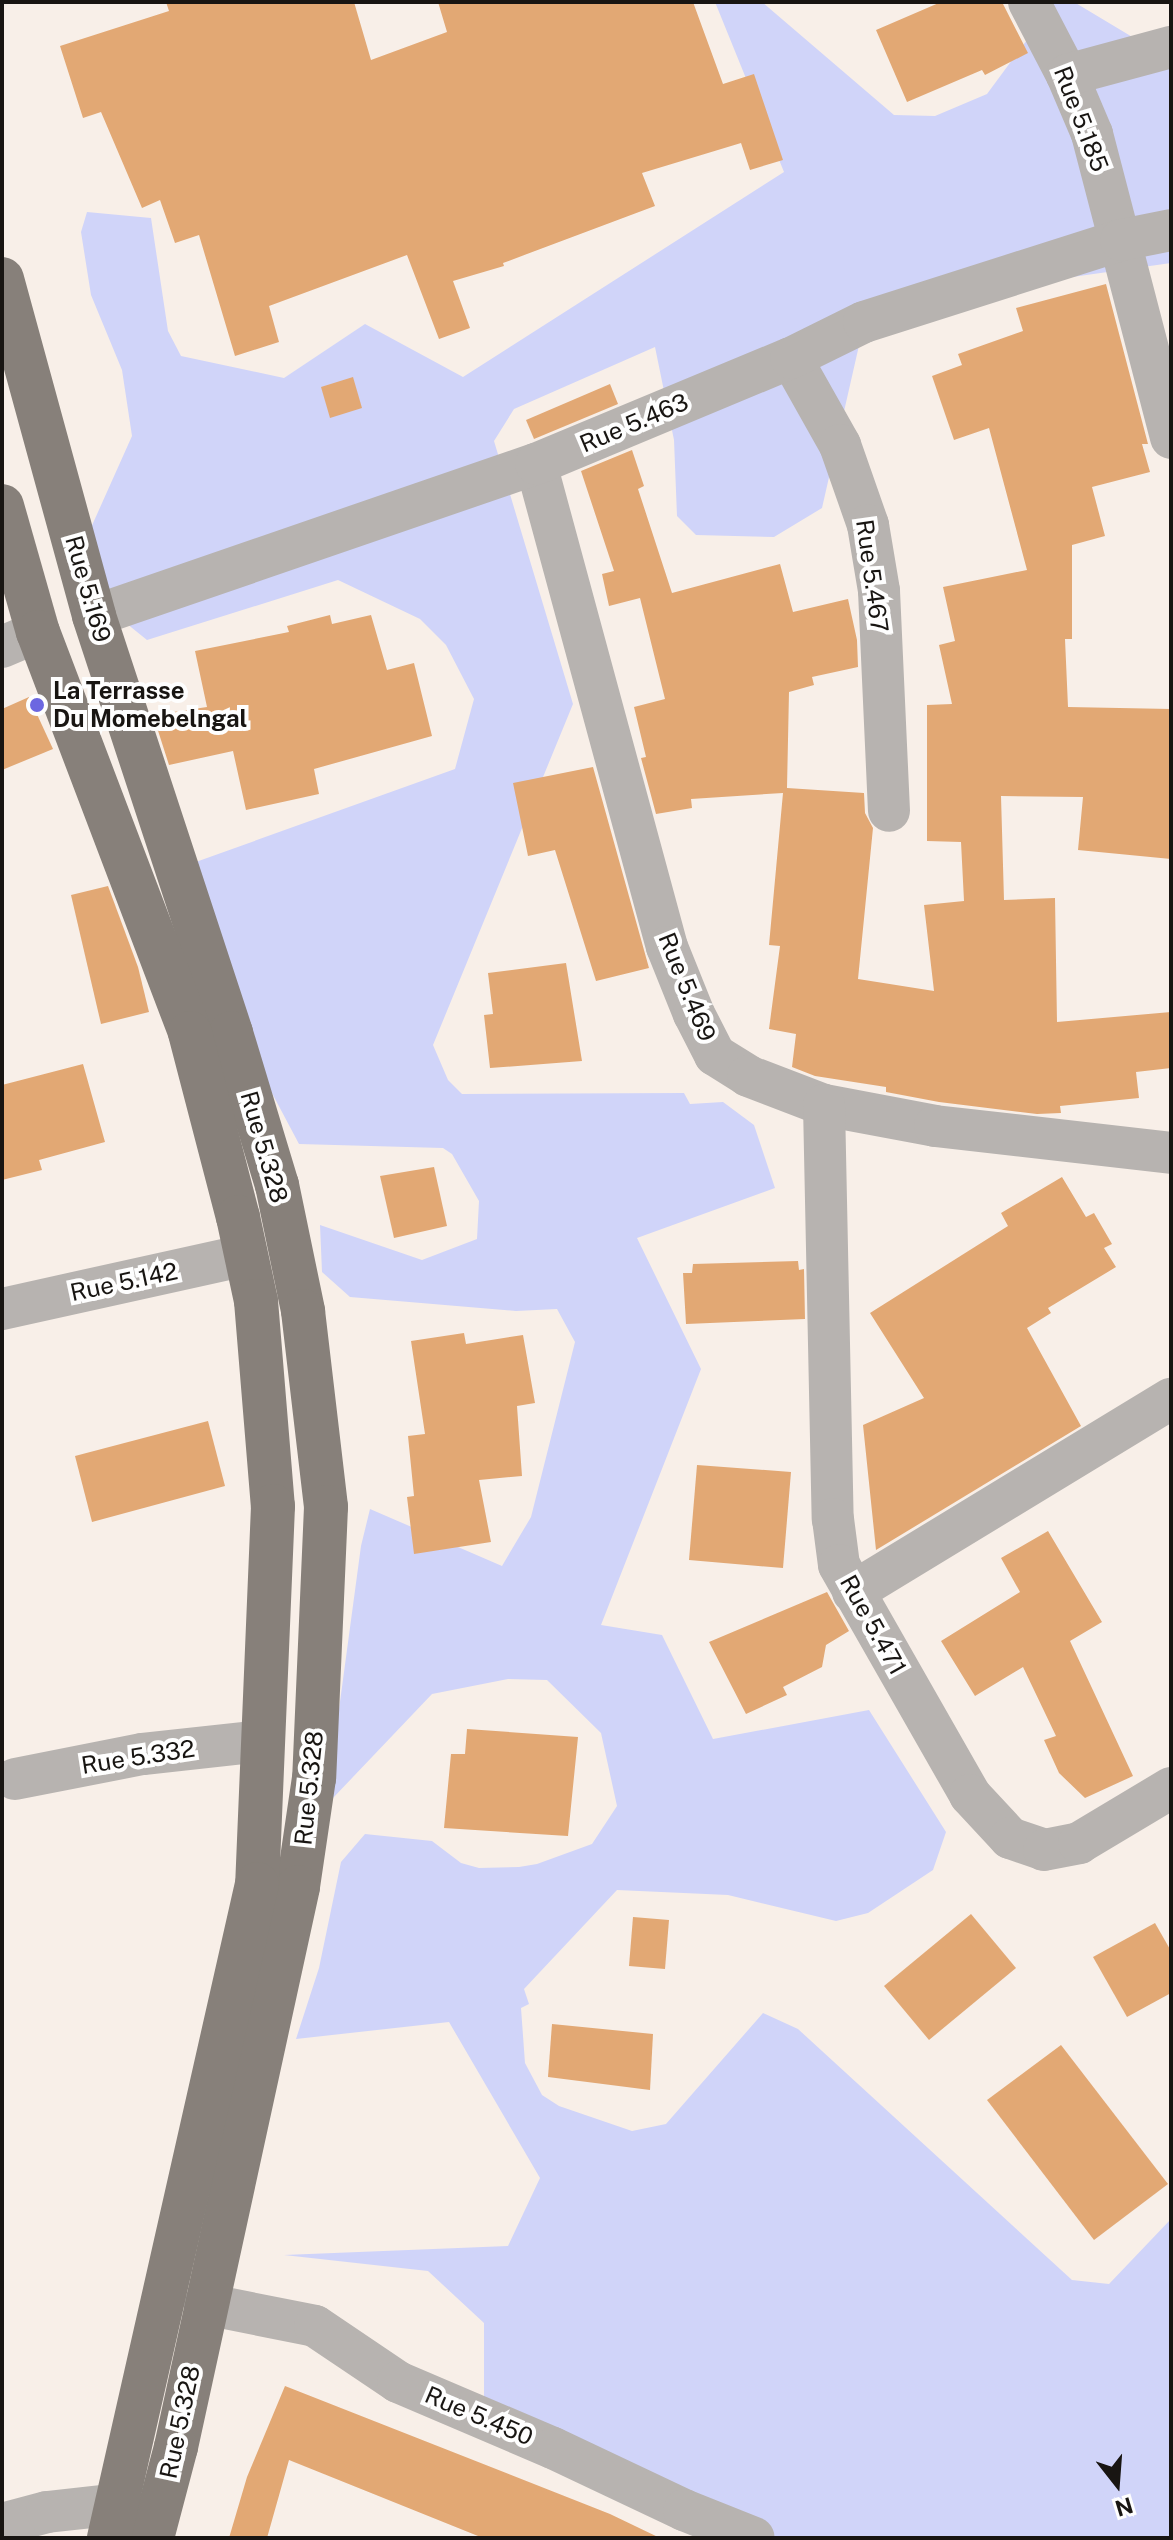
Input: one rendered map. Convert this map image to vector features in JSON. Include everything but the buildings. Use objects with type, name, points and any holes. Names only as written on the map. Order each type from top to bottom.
[{"type":"main road","name":"Rue 5.169","points":[[2,279],[210,1033]]},
{"type":"main road","points":[[2,506],[20,640],[210,1033]]},
{"type":"main road","name":"Rue 5.328","points":[[114,2521],[257,1884],[273,1506],[256,1301],[210,1033]]},
{"type":"main road","name":"Rue 5.328","points":[[152,2538],[176,2447],[300,1872],[314,1778],[326,1507],[303,1311],[277,1185],[210,1033]]},
{"type":"street","name":"Rue 5.185","points":[[1029,2],[1067,75],[1092,134],[1171,438]]},
{"type":"street","points":[[1067,75],[1171,47]]},
{"type":"street","name":"Rue 5.463","points":[[94,616],[536,464],[791,358],[864,322],[1121,240],[1171,230]]},
{"type":"street","name":"Rue 5.467","points":[[791,358],[840,445],[868,525],[879,591],[889,811]]},
{"type":"street","name":"Rue 5.469","points":[[536,464],[667,947],[694,1014],[715,1055],[748,1076],[824,1105],[935,1126],[1171,1153]]},
{"type":"street","name":"Rue 5.471","points":[[824,1105],[833,1519],[839,1565],[970,1795],[1010,1838],[1044,1850],[1079,1843],[1171,1788]]},
{"type":"street","name":"Rue 5.142","points":[[2,1309],[246,1255]]},
{"type":"street","points":[[853,1592],[1171,1399]]},
{"type":"street","name":"Rue 5.332","points":[[15,1779],[143,1754],[263,1741]]},
{"type":"street","name":"Rue 5.450","points":[[205,2304],[315,2326],[398,2382],[553,2448],[684,2510],[754,2538]]},
{"type":"street","points":[[2,2524],[47,2512],[114,2521]]},
{"type":"shaded area","points":[[715,2],[762,2],[894,115],[935,116],[987,94],[1055,2],[1074,2],[1169,59],[1171,36],[1171,263],[868,306],[822,508],[774,537],[696,535],[677,516],[674,440],[655,347],[514,409],[494,441],[573,704],[433,1045],[448,1080],[462,1094],[684,1093],[690,1104],[723,1102],[754,1125],[775,1188],[637,1238],[701,1369],[601,1625],[662,1635],[713,1739],[869,1710],[946,1832],[933,1870],[868,1913],[836,1921],[728,1895],[617,1890],[524,1989],[529,2004],[521,2008],[525,2063],[542,2095],[559,2106],[632,2131],[666,2124],[763,2013],[798,2029],[1072,2280],[1109,2284],[1171,2219],[1171,2538],[778,2538],[484,2412],[484,2323],[428,2271],[284,2255],[508,2246],[540,2178],[449,2022],[296,2039],[319,1968],[341,1862],[365,1834],[432,1841],[461,1863],[479,1868],[519,1867],[537,1864],[592,1844],[617,1806],[601,1733],[547,1680],[508,1679],[432,1694],[333,1798],[332,1761],[361,1546],[370,1509],[502,1566],[531,1517],[575,1342],[557,1309],[516,1311],[350,1297],[322,1272],[320,1225],[422,1260],[477,1239],[479,1201],[452,1154],[443,1148],[299,1144],[172,905],[179,868],[455,769],[474,699],[446,645],[420,619],[338,580],[147,640],[116,615],[81,550],[132,436],[122,370],[91,295],[81,232],[87,212],[151,218],[168,331],[181,356],[284,378],[365,324],[463,377],[784,172]]},
{"type":"place","name":"La Terrasse Du Momebelngal","points":[[37,705]]}]
